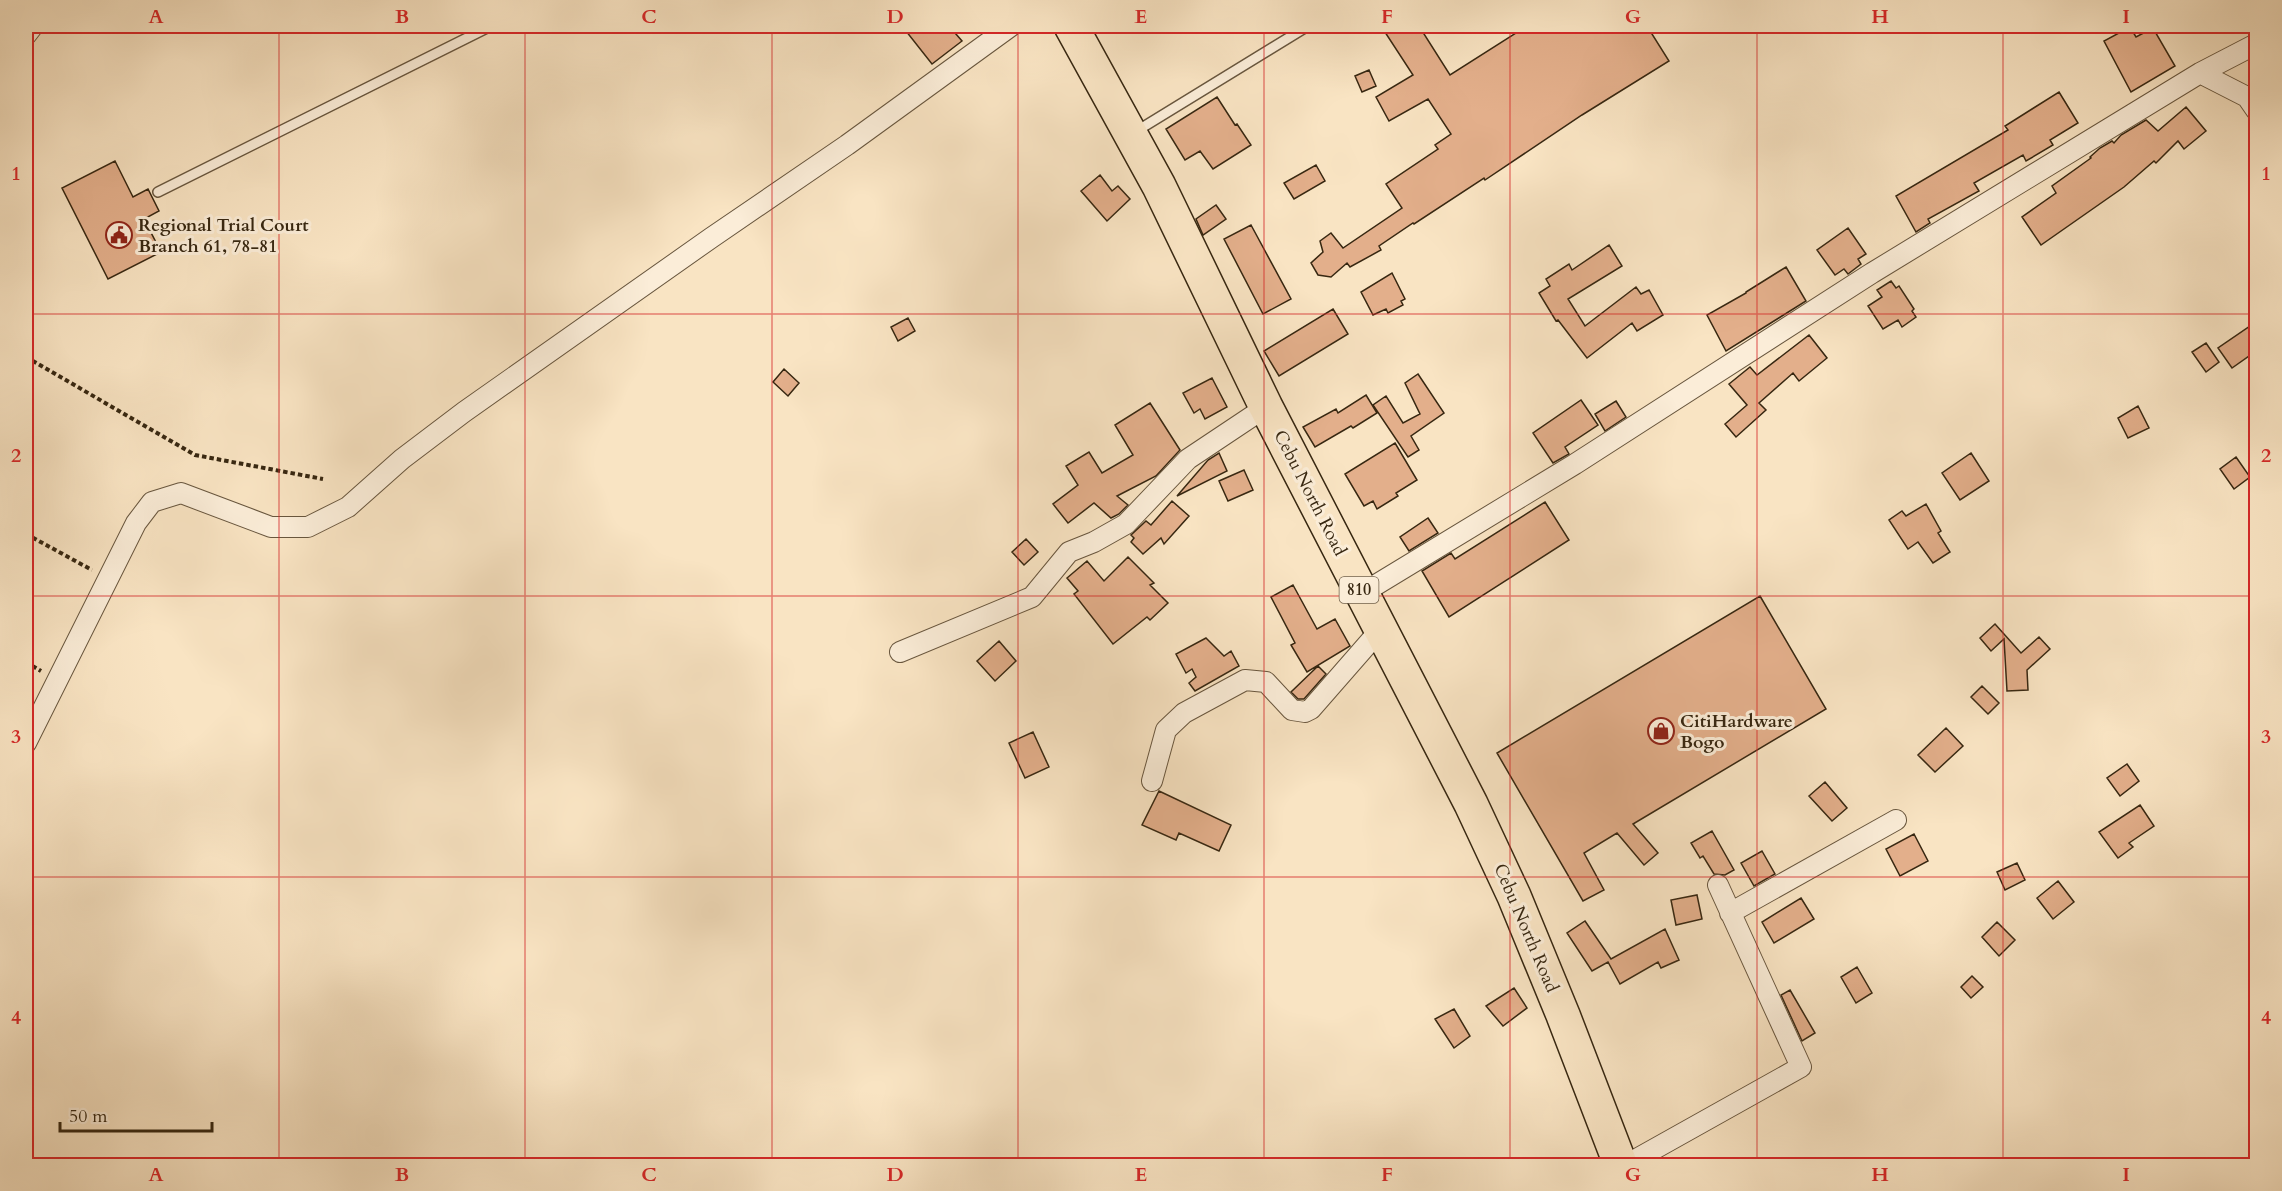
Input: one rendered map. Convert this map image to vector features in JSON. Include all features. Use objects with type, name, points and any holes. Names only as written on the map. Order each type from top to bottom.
[{"type":"highway","name":"Cebu North Road","points":[[1071,26],[1159,186],[1266,407],[1471,804],[1514,896],[1622,1166]]},
{"type":"street","points":[[26,35],[33,26]]},
{"type":"street","points":[[26,743],[136,523],[152,502],[181,494],[271,527],[308,526],[348,507],[402,459],[464,411],[847,145],[1011,26]]},
{"type":"street","points":[[1361,594],[1575,464],[1872,273],[2200,73],[2256,44]]},
{"type":"street","points":[[2200,73],[2247,98],[2256,110]]},
{"type":"street","points":[[900,652],[1032,597],[1069,552],[1094,542],[1126,524],[1188,459],[1266,407]]},
{"type":"street","points":[[1152,781],[1166,730],[1184,713],[1245,680],[1266,682],[1292,710],[1305,712],[1311,710],[1380,630]]},
{"type":"street","points":[[1730,913],[1896,820]]},
{"type":"street","points":[[1622,1166],[1802,1067],[1718,885]]},
{"type":"lane","points":[[158,192],[490,26]]},
{"type":"lane","points":[[1131,135],[1308,26]]},
{"type":"path","points":[[26,357],[195,455],[323,479]]},
{"type":"path","points":[[26,534],[108,579]]},
{"type":"building","points":[[902,26],[949,26],[962,41],[932,64]]},
{"type":"building","points":[[1381,26],[1419,26],[1450,75],[1527,26],[1647,26],[1669,61],[1582,115],[1485,180],[1484,178],[1413,223],[1379,246],[1381,250],[1350,267],[1347,263],[1331,277],[1318,275],[1311,263],[1323,252],[1320,241],[1331,233],[1343,248],[1402,208],[1386,184],[1438,149],[1435,145],[1451,134],[1428,99],[1389,121],[1376,97],[1413,75]]},
{"type":"building","points":[[2130,27],[2136,37],[2153,28],[2175,66],[2131,92],[2104,41]]},
{"type":"building","points":[[1369,70],[1376,86],[1362,92],[1355,76]]},
{"type":"building","points":[[2059,92],[2078,123],[2050,140],[2053,145],[2026,161],[2023,155],[1974,183],[1979,191],[1928,219],[1930,223],[1916,232],[1896,196],[2008,130],[2005,126]]},
{"type":"building","points":[[1217,97],[1251,145],[1213,169],[1200,151],[1185,160],[1166,129]]},
{"type":"building","points":[[2186,107],[2206,131],[2184,149],[2178,141],[2156,163],[2154,161],[2124,187],[2041,245],[2022,217],[2056,193],[2052,186],[2091,158],[2100,148],[2112,141],[2114,143],[2121,135],[2146,120],[2158,131]]},
{"type":"building","name":"Regional Trial Court Branch 61, 78-81","points":[[115,161],[133,197],[148,189],[159,211],[144,219],[161,252],[108,279],[62,188]]},
{"type":"building","points":[[1316,165],[1325,181],[1294,199],[1284,183]]},
{"type":"building","points":[[1100,175],[1112,191],[1118,186],[1130,199],[1107,221],[1081,191]]},
{"type":"building","points":[[1216,205],[1226,219],[1203,235],[1196,219]]},
{"type":"building","points":[[1251,225],[1291,299],[1263,314],[1224,239]]},
{"type":"building","points":[[1848,228],[1866,254],[1858,259],[1861,264],[1848,274],[1844,269],[1835,275],[1817,250]]},
{"type":"building","points":[[1609,245],[1622,266],[1568,299],[1585,326],[1636,287],[1641,294],[1649,290],[1663,315],[1637,331],[1632,323],[1587,358],[1558,320],[1556,321],[1539,293],[1550,286],[1546,279],[1569,264],[1572,270]]},
{"type":"building","points":[[1786,267],[1806,301],[1726,351],[1707,315]]},
{"type":"building","points":[[1392,273],[1405,299],[1401,301],[1403,305],[1388,313],[1386,309],[1373,315],[1361,292]]},
{"type":"building","points":[[1891,281],[1896,288],[1899,286],[1914,309],[1912,311],[1916,317],[1902,327],[1898,320],[1883,329],[1868,306],[1882,297],[1877,290]]},
{"type":"building","points":[[1333,309],[1348,334],[1279,376],[1264,351]]},
{"type":"building","points":[[908,318],[915,331],[898,341],[891,327]]},
{"type":"building","points":[[2256,322],[2256,351],[2232,368],[2218,348]]},
{"type":"building","points":[[1809,335],[1827,358],[1799,381],[1793,373],[1759,403],[1766,410],[1736,437],[1725,424],[1747,405],[1729,384],[1750,367],[1757,375]]},
{"type":"building","points":[[2206,343],[2219,362],[2206,372],[2192,352]]},
{"type":"building","points":[[784,369],[799,383],[788,396],[773,382]]},
{"type":"building","points":[[1418,374],[1444,413],[1411,436],[1419,450],[1408,457],[1373,405],[1386,396],[1403,423],[1420,414],[1405,383]]},
{"type":"building","points":[[1212,378],[1227,407],[1205,419],[1200,409],[1194,413],[1183,393]]},
{"type":"building","points":[[1366,395],[1377,413],[1315,447],[1303,427],[1336,409],[1338,413]]},
{"type":"building","points":[[1581,400],[1598,425],[1565,447],[1569,454],[1553,463],[1533,433]]},
{"type":"building","points":[[1616,401],[1626,417],[1605,431],[1595,414]]},
{"type":"building","points":[[1150,403],[1180,450],[1156,476],[1117,496],[1128,505],[1119,514],[1111,518],[1094,503],[1068,523],[1053,504],[1078,485],[1066,466],[1089,452],[1102,473],[1133,455],[1115,425]]},
{"type":"building","points":[[2138,406],[2149,428],[2128,438],[2118,418]]},
{"type":"building","points":[[1395,443],[1417,480],[1396,493],[1398,496],[1377,509],[1373,501],[1364,506],[1345,474]]},
{"type":"building","points":[[1219,453],[1227,471],[1177,496],[1208,460]]},
{"type":"building","points":[[1971,453],[1989,481],[1960,500],[1942,473]]},
{"type":"building","points":[[2236,457],[2250,477],[2234,489],[2220,469]]},
{"type":"building","points":[[1244,470],[1253,490],[1228,501],[1219,481]]},
{"type":"building","points":[[1172,501],[1189,516],[1164,544],[1161,538],[1143,554],[1131,542],[1134,538],[1131,535],[1146,521],[1151,525]]},
{"type":"building","points":[[1545,502],[1569,540],[1449,617],[1422,571],[1451,553],[1455,559]]},
{"type":"building","points":[[1926,504],[1941,531],[1938,533],[1950,552],[1933,563],[1918,542],[1908,549],[1889,520],[1902,511],[1906,516]]},
{"type":"building","points":[[1428,518],[1438,533],[1409,551],[1400,537]]},
{"type":"building","points":[[1026,539],[1038,552],[1024,565],[1012,552]]},
{"type":"building","points":[[1128,557],[1154,583],[1150,585],[1168,603],[1150,620],[1147,617],[1113,644],[1074,594],[1078,591],[1067,578],[1087,561],[1104,581]]},
{"type":"building","points":[[1293,585],[1317,629],[1335,619],[1350,646],[1307,672],[1291,645],[1295,643],[1271,597]]},
{"type":"building","name":"CitiHardware Bogo","points":[[1760,596],[1826,709],[1633,824],[1658,853],[1644,865],[1617,833],[1584,853],[1604,890],[1583,901],[1497,753]]},
{"type":"building","points":[[1995,624],[2021,653],[2039,637],[2050,649],[2027,670],[2028,690],[2007,691],[2004,639],[1991,651],[1980,638]]},
{"type":"building","points":[[1206,638],[1224,656],[1231,651],[1239,666],[1195,691],[1189,683],[1196,677],[1192,669],[1186,673],[1176,654]]},
{"type":"building","points":[[999,641],[1016,661],[995,681],[977,661]]},
{"type":"building","points":[[1318,666],[1326,674],[1304,699],[1298,699],[1291,692]]},
{"type":"building","points":[[1982,686],[1999,703],[1988,714],[1971,697]]},
{"type":"building","points":[[1946,728],[1963,746],[1935,772],[1918,755]]},
{"type":"building","points":[[1033,732],[1049,767],[1025,778],[1009,743]]},
{"type":"building","points":[[2127,764],[2139,781],[2120,796],[2107,778]]},
{"type":"building","points":[[1825,782],[1847,808],[1832,821],[1809,796]]},
{"type":"building","points":[[1159,791],[1231,825],[1219,851],[1179,833],[1176,840],[1142,825]]},
{"type":"building","points":[[2140,805],[2154,826],[2129,843],[2133,847],[2118,858],[2099,832]]},
{"type":"building","points":[[1712,831],[1734,870],[1725,875],[1714,874],[1703,856],[1700,858],[1691,843]]},
{"type":"building","points":[[1914,834],[1928,861],[1900,876],[1886,849]]},
{"type":"building","points":[[1762,851],[1775,874],[1754,886],[1741,863]]},
{"type":"building","points":[[2017,863],[2025,880],[2005,890],[1997,872]]},
{"type":"building","points":[[2058,881],[2074,902],[2053,919],[2037,898]]},
{"type":"building","points":[[1697,895],[1702,919],[1676,925],[1671,900]]},
{"type":"building","points":[[1801,898],[1814,919],[1774,943],[1762,922]]},
{"type":"building","points":[[1585,921],[1611,959],[1665,929],[1679,960],[1661,968],[1658,962],[1620,984],[1608,962],[1592,971],[1567,933]]},
{"type":"building","points":[[1997,922],[2015,940],[1999,956],[1982,937]]},
{"type":"building","points":[[1857,967],[1872,993],[1856,1003],[1841,977]]},
{"type":"building","points":[[1972,976],[1983,987],[1971,998],[1961,987]]},
{"type":"building","points":[[1514,988],[1527,1008],[1503,1026],[1486,1006]]},
{"type":"building","points":[[1790,990],[1815,1033],[1802,1041],[1781,995]]},
{"type":"building","points":[[1454,1009],[1470,1036],[1454,1048],[1435,1019]]},
{"type":"place","name":"Regional Trial Court Branch 61, 78-81","points":[[119,235]]},
{"type":"place","name":"CitiHardware Bogo","points":[[1661,731]]}]
